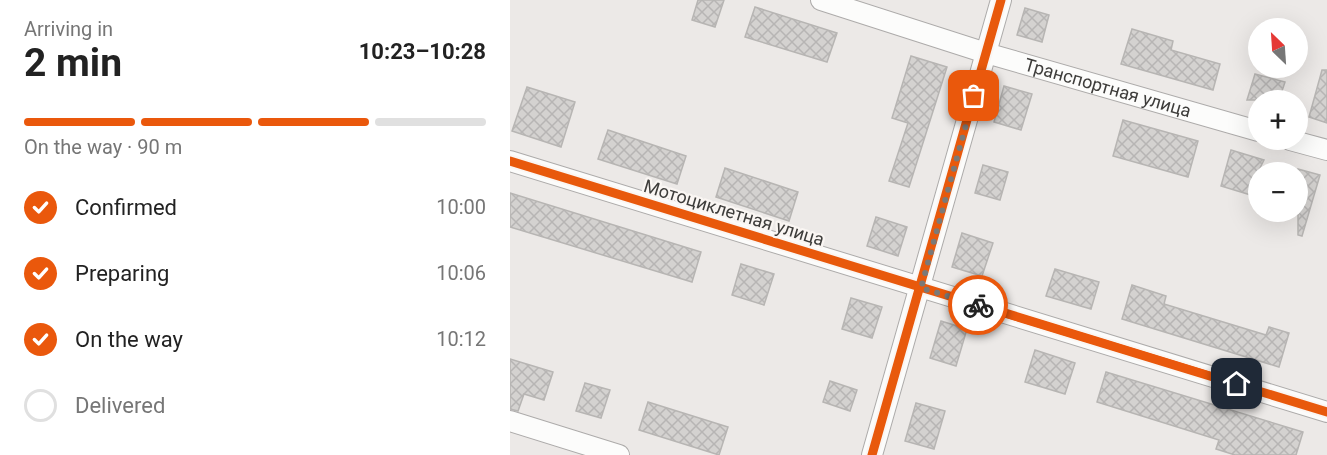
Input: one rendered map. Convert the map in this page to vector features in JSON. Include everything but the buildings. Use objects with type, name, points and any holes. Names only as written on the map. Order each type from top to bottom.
[{"type":"street","name":"Транспортная улица","points":[[821,0],[986,53],[1248,127]]},
{"type":"street","points":[[872,455],[1001,0]]},
{"type":"street","points":[[1308,145],[1327,150]]},
{"type":"street","name":"Мотоциклетная улица","points":[[510,161],[1327,412]]},
{"type":"street","points":[[510,421],[619,455]]},
{"type":"cycle path","points":[[872,455],[1001,0]]},
{"type":"cycle path","points":[[510,161],[1327,412]]},
{"type":"way so far","points":[[974,96],[921,288],[978,305]]},
{"type":"route","points":[[978,305],[1237,384]]}]
